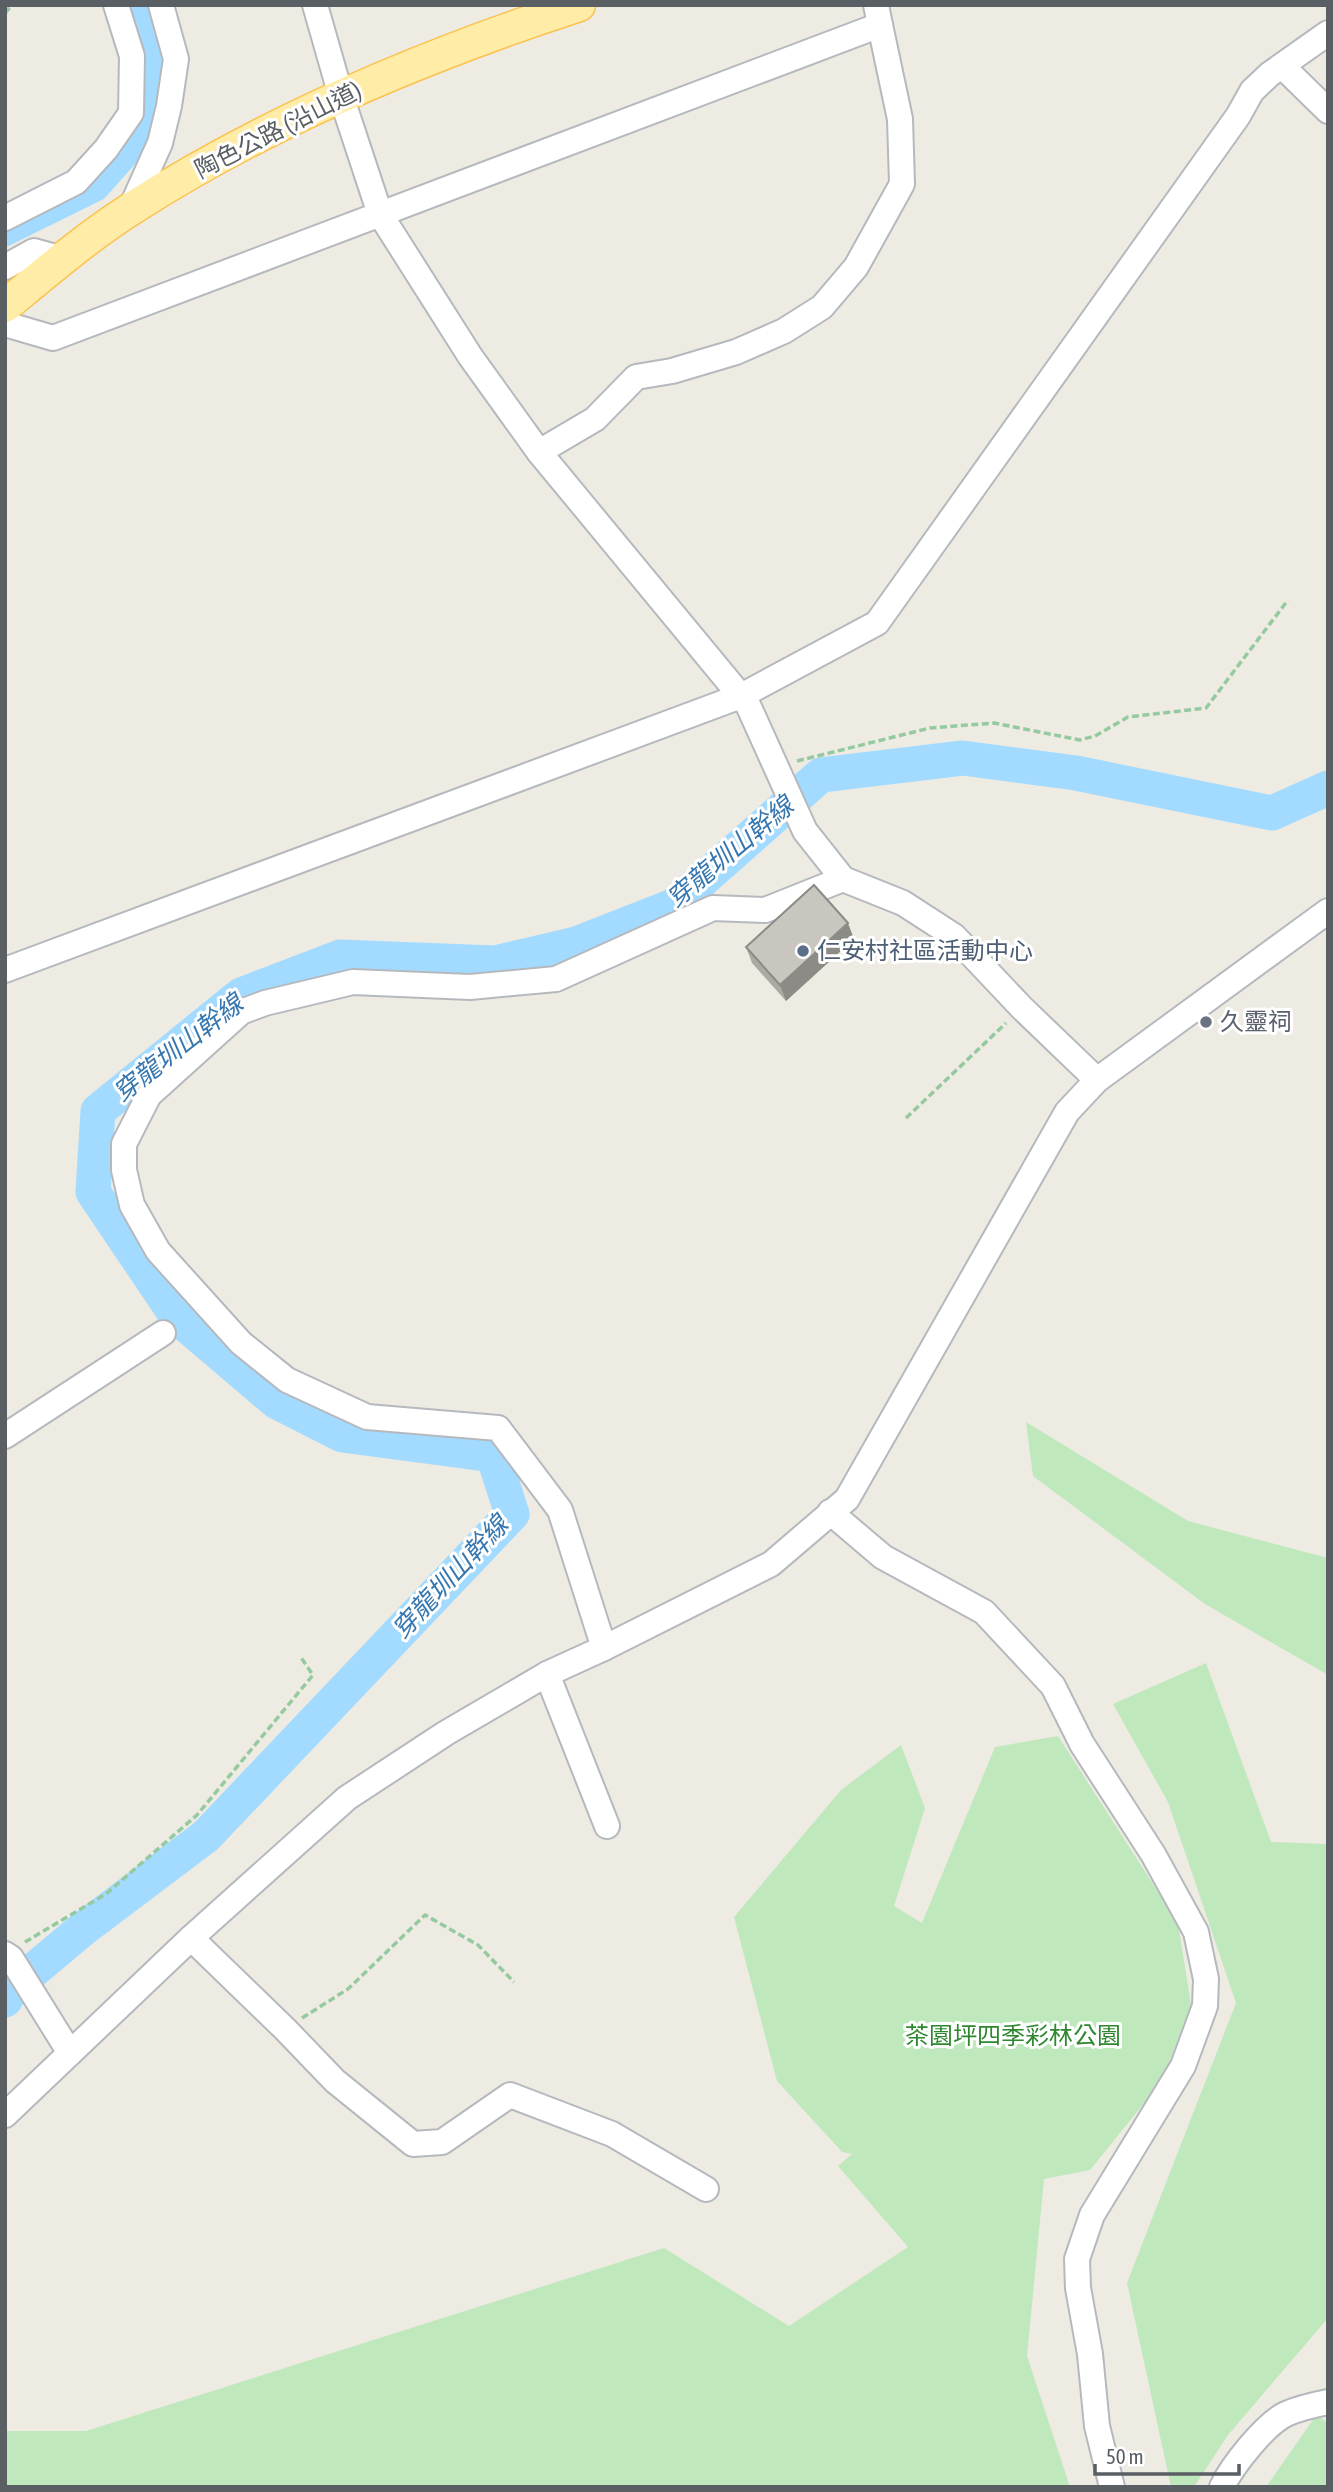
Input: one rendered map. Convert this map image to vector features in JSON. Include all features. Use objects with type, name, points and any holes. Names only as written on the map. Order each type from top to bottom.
[{"type":"main road","name":"陶色公路 (沿山道)","points":[[5,306],[130,210],[209,164],[341,96],[524,23],[579,5]]},
{"type":"street","points":[[5,218],[76,181],[106,149],[131,113],[132,56],[116,5]]},
{"type":"street","points":[[130,210],[160,143],[169,106],[176,59],[161,5]]},
{"type":"street","points":[[316,5],[341,96],[380,214],[470,356],[539,452],[748,705],[805,831],[842,879],[903,903],[954,936],[1022,1008],[1097,1080]]},
{"type":"street","points":[[5,324],[53,338],[380,214],[878,15],[900,119],[901,184],[856,267],[822,307],[784,331],[736,352],[672,371],[636,377],[595,419],[539,452]]},
{"type":"street","points":[[5,970],[741,696],[877,623],[1223,139],[1252,91],[1270,74],[1328,33]]},
{"type":"street","points":[[1282,66],[1328,111]]},
{"type":"street","points":[[5,267],[34,251],[63,259]]},
{"type":"street","points":[[604,1648],[560,1510],[498,1428],[367,1417],[287,1380],[242,1343],[159,1251],[132,1205],[124,1170],[124,1144],[149,1095],[242,1012],[265,1003],[353,982],[470,987],[556,979],[713,908],[765,910],[842,879]]},
{"type":"street","points":[[5,2115],[191,1938],[347,1798],[446,1733],[547,1674],[771,1564],[847,1499],[1067,1112],[1097,1080],[1328,911]]},
{"type":"street","points":[[5,1436],[163,1333]]},
{"type":"street","points":[[830,1512],[883,1556],[984,1612],[1053,1686],[1082,1744],[1153,1854],[1196,1932],[1206,1979],[1205,2006],[1183,2066],[1091,2215],[1077,2259],[1078,2288],[1090,2354],[1097,2426],[1112,2487]]},
{"type":"street","points":[[547,1674],[607,1826]]},
{"type":"street","points":[[191,1938],[335,2081],[413,2144],[442,2142],[510,2095],[612,2134],[706,2189]]},
{"type":"street","points":[[7,1955],[70,2053]]},
{"type":"street","points":[[1222,2487],[1243,2452],[1283,2415],[1306,2406],[1328,2402]]},
{"type":"path","points":[[5,13],[12,5]]},
{"type":"path","points":[[778,774],[930,728],[994,723],[1080,740],[1095,736],[1128,717],[1206,708],[1288,600]]},
{"type":"path","points":[[906,1118],[1022,1008]]},
{"type":"path","points":[[7,1955],[106,1894],[197,1815],[313,1675],[300,1656]]},
{"type":"path","points":[[285,2029],[348,1989],[425,1915],[478,1945],[514,1982]]},
{"type":"green space","points":[[1026,1422],[1188,1521],[1328,1558],[1328,1675],[1205,1604],[1033,1476]]},
{"type":"green space","points":[[1206,1663],[1271,1842],[1328,1844],[1328,2318],[1228,2435],[1194,2487],[1171,2487],[1127,2283],[1236,2003],[1168,1802],[1113,1704]]},
{"type":"green space","name":"茶園坪四季彩林公園","points":[[1058,1736],[1178,1923],[1191,2005],[1162,2081],[1090,2170],[1044,2179],[1027,2356],[1070,2487],[5,2487],[5,2431],[86,2431],[664,2248],[789,2326],[908,2247],[838,2166],[852,2154],[842,2152],[777,2081],[734,1917],[841,1790],[901,1745],[925,1808],[894,1906],[922,1923],[995,1747]]},
{"type":"green space","points":[[1317,2414],[1328,2424],[1328,2487],[1266,2487]]},
{"type":"building","name":"仁安村社區活動中心","points":[[814,885],[848,923],[780,985],[746,947]]},
{"type":"waterway","points":[[5,236],[98,190],[129,155],[149,110],[156,70],[136,5]]},
{"type":"waterway","name":"穿龍圳山幹線","points":[[5,2000],[11,1989],[84,1928],[206,1836],[512,1514],[493,1455],[342,1435],[277,1402],[178,1318],[93,1192],[98,1111],[241,995],[340,957],[495,963],[576,944],[673,906],[821,775],[963,758],[1076,773],[1272,813],[1328,788]]},
{"type":"place","name":"仁安村社區活動中心","points":[[803,951]]},
{"type":"place","name":"久靈祠","points":[[1206,1022]]}]
